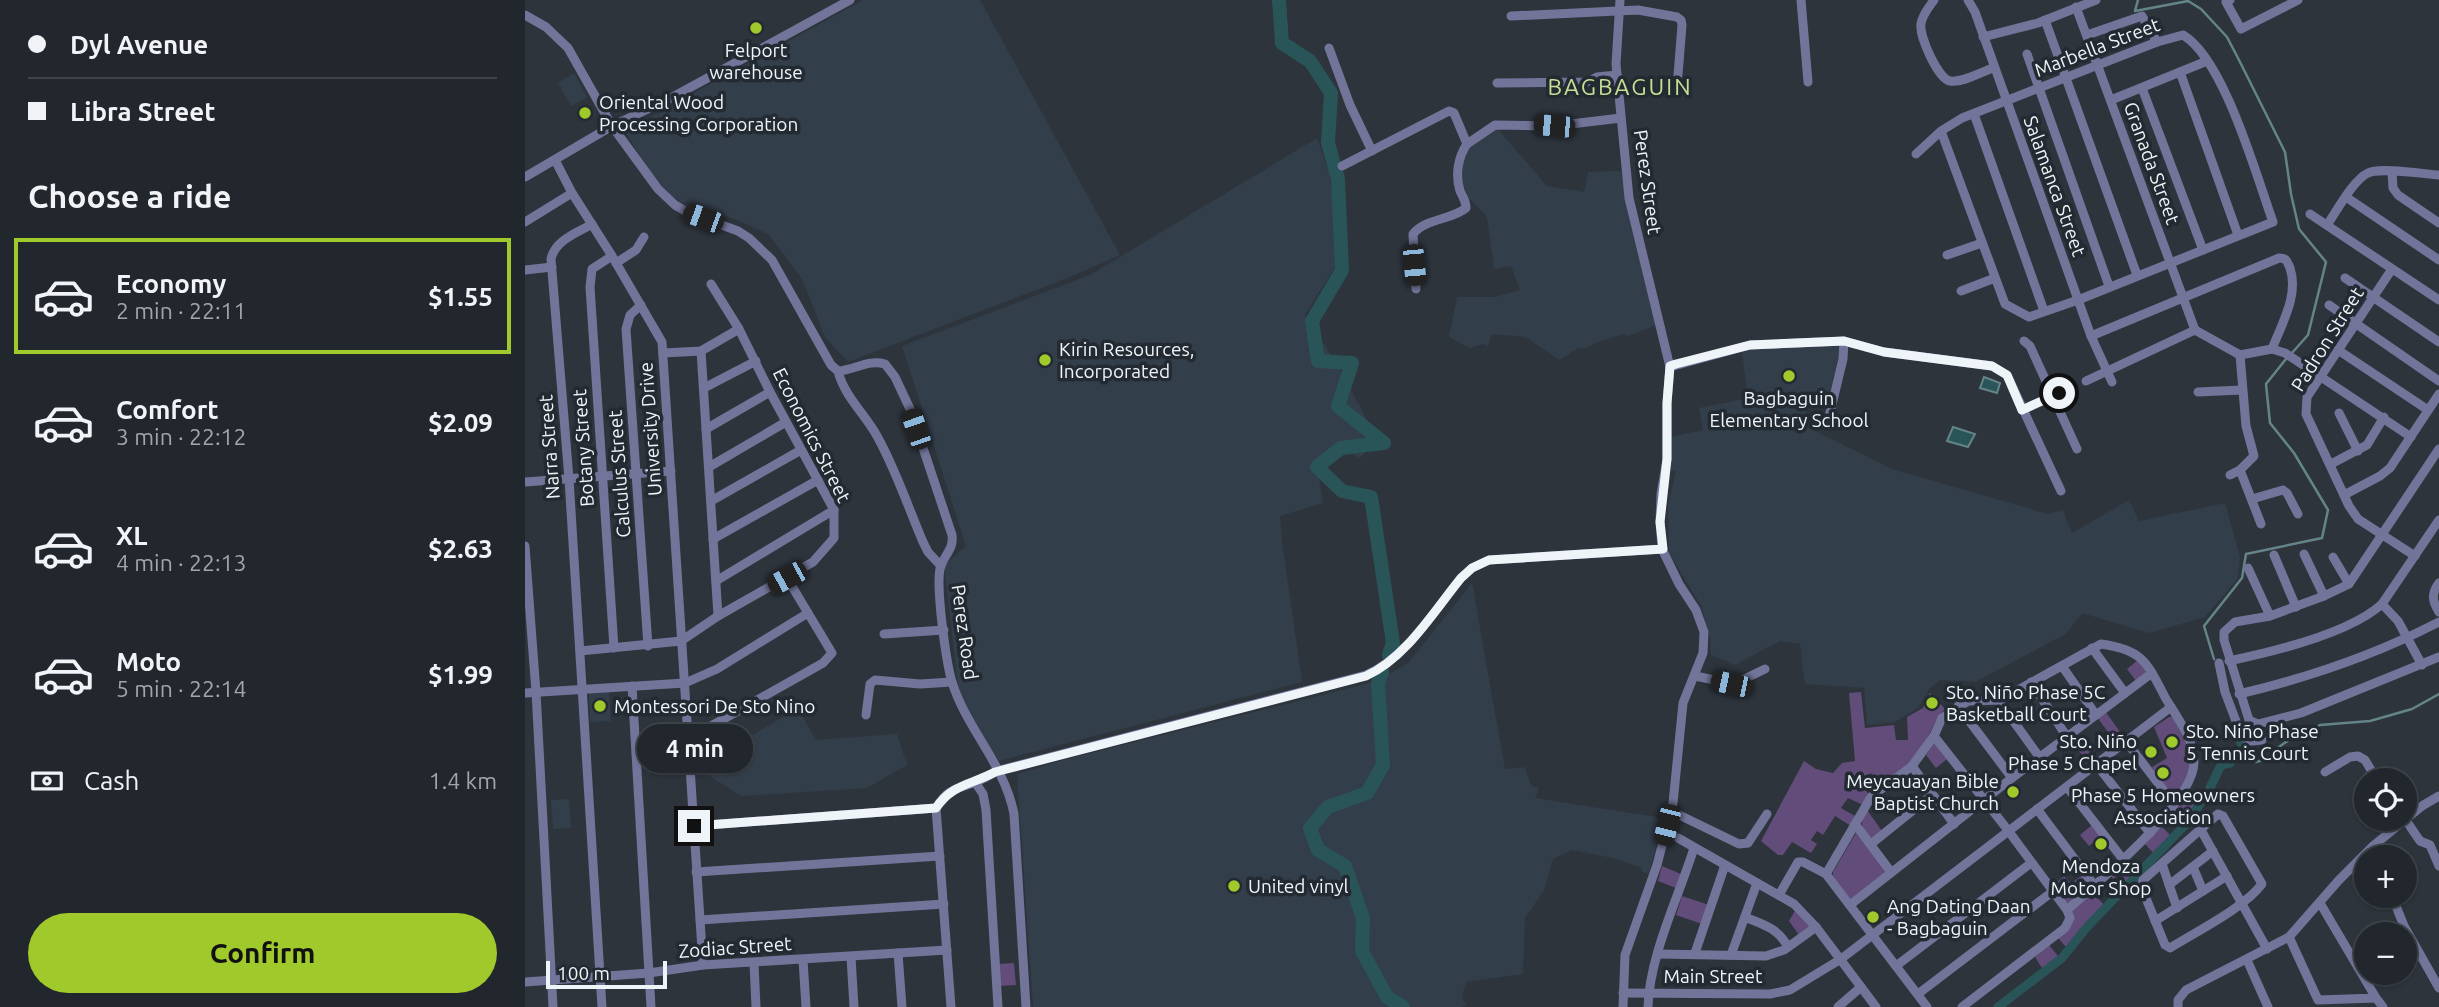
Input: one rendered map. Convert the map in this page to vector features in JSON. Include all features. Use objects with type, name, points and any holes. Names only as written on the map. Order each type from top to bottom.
[{"type":"street","points":[[525,177],[612,126],[669,99],[850,0]]},
{"type":"street","name":"Perez Street","points":[[1621,0],[1616,64],[1629,203],[1670,366],[1667,459],[1660,522],[1663,549]]},
{"type":"street","points":[[1801,0],[1808,82]]},
{"type":"street","points":[[1934,0],[1923,17],[1920,28],[1938,74],[1945,80],[1957,81],[1993,68]]},
{"type":"street","name":"Salamanca Street","points":[[1968,0],[1975,12],[2091,337],[2112,382]]},
{"type":"street","points":[[1983,37],[2045,20],[2096,0]]},
{"type":"street","points":[[2230,0],[2226,2],[2241,29],[2298,0]]},
{"type":"street","name":"Granada Street","points":[[2076,7],[2195,330]]},
{"type":"street","points":[[1511,16],[1638,10],[1681,20],[1678,75]]},
{"type":"street","points":[[525,15],[546,27],[568,48],[612,126],[658,190],[689,213],[738,231],[761,247],[772,260],[828,360],[838,371],[846,391],[883,447],[923,542],[941,566]]},
{"type":"street","points":[[2087,36],[2142,16],[2157,42]]},
{"type":"street","points":[[2045,20],[2137,275]]},
{"type":"street","name":"Marbella Street","points":[[1916,154],[1950,124],[2157,42],[2183,35],[2207,61],[2227,94],[2273,222],[2238,235]]},
{"type":"street","points":[[1329,48],[1350,105],[1372,151]]},
{"type":"street","points":[[2027,54],[2109,286]]},
{"type":"street","points":[[2111,100],[2207,61]]},
{"type":"street","points":[[1941,131],[2005,304],[2029,317],[2238,235],[2180,72]]},
{"type":"street","points":[[1497,83],[1587,82],[1599,76],[1617,75]]},
{"type":"street","points":[[2142,88],[2203,250]]},
{"type":"street","points":[[1342,166],[1450,111],[1454,113],[1467,144]]},
{"type":"street","points":[[1974,114],[2044,311]]},
{"type":"street","points":[[1416,289],[1413,234],[1416,229],[1467,208],[1466,200],[1460,191],[1457,169],[1461,153],[1467,144],[1495,125],[1554,126],[1621,118]]},
{"type":"street","name":"University Drive","points":[[555,160],[662,342],[703,965]]},
{"type":"street","points":[[2392,172],[2393,188],[2398,195],[2439,223]]},
{"type":"street","points":[[2327,225],[2358,181],[2368,173],[2439,175]]},
{"type":"street","points":[[525,222],[572,193]]},
{"type":"street","points":[[2346,197],[2439,260]]},
{"type":"street","points":[[2310,214],[2439,300]]},
{"type":"street","points":[[525,271],[552,267],[553,251],[558,244],[592,224]]},
{"type":"street","name":"Botany Street","points":[[614,648],[590,287],[592,270],[636,250],[643,237]]},
{"type":"street","points":[[1947,255],[1982,243]]},
{"type":"street","points":[[2091,337],[2284,258],[2294,279],[2293,293],[2272,349]]},
{"type":"street","name":"Narra Street","points":[[552,267],[569,479],[602,1007]]},
{"type":"street","name":"Padron Street","points":[[2392,269],[2307,397],[2306,414],[2358,519],[2415,556]]},
{"type":"street","points":[[1961,291],[1995,278]]},
{"type":"street","points":[[2345,278],[2439,341]]},
{"type":"street","name":"Economics Street","points":[[580,650],[681,641],[718,616],[813,562],[834,538],[834,510],[800,450],[756,360],[711,284]]},
{"type":"street","points":[[2329,305],[2439,381]]},
{"type":"street","name":"Calculus Street","points":[[641,306],[630,315],[627,329],[648,646]]},
{"type":"street","points":[[663,353],[702,351],[739,329]]},
{"type":"street","points":[[2086,381],[2195,330],[2240,355],[2272,349],[2288,356],[2411,436]]},
{"type":"street","points":[[1828,421],[1843,359],[1844,341]]},
{"type":"street","points":[[1670,366],[1750,345],[1844,341],[1884,352],[1992,366],[2007,375],[2060,491]]},
{"type":"street","points":[[2024,341],[2030,345],[2077,449]]},
{"type":"street","points":[[2338,350],[2428,410]]},
{"type":"street","points":[[702,351],[718,616]]},
{"type":"street","points":[[2231,475],[2254,456],[2246,426],[2240,355]]},
{"type":"street","points":[[704,388],[756,360]]},
{"type":"street","name":"Perez Road","points":[[838,371],[879,362],[885,364],[895,377],[910,409],[952,535],[952,547],[941,566],[939,585],[952,682],[1009,792],[1014,814],[1027,1007]]},
{"type":"street","points":[[2022,410],[2067,390]]},
{"type":"street","points":[[2198,393],[2242,390]]},
{"type":"street","points":[[706,429],[770,392]]},
{"type":"street","points":[[2344,495],[2390,468],[2439,394]]},
{"type":"street","points":[[2339,413],[2358,451]]},
{"type":"street","points":[[2331,464],[2367,445],[2383,417]]},
{"type":"street","points":[[709,467],[786,422]]},
{"type":"street","points":[[2262,740],[2251,741],[2242,737],[2225,692],[2224,632],[2235,622],[2270,616],[2349,584],[2439,449]]},
{"type":"street","points":[[711,501],[800,450]]},
{"type":"street","points":[[2240,470],[2261,524]]},
{"type":"street","points":[[525,482],[671,471]]},
{"type":"street","points":[[713,539],[818,480]]},
{"type":"street","points":[[2252,499],[2283,490],[2298,514]]},
{"type":"street","points":[[716,581],[834,510]]},
{"type":"street","points":[[2224,662],[2281,649],[2354,622],[2374,611],[2382,604],[2439,520]]},
{"type":"street","points":[[525,546],[536,692],[553,1007]]},
{"type":"street","points":[[951,1007],[936,808],[953,788],[1000,771],[1366,676],[1398,655],[1461,578],[1472,568],[1489,560],[1663,549],[1679,584],[1696,610],[1703,632],[1703,653],[1683,703],[1678,772],[1671,811],[1657,865],[1625,955],[1623,1007]]},
{"type":"street","points":[[2304,554],[2324,596]]},
{"type":"street","points":[[2274,555],[2296,607]]},
{"type":"street","points":[[2333,557],[2349,584]]},
{"type":"street","points":[[2248,568],[2270,616]]},
{"type":"street","points":[[688,739],[823,663],[832,653],[787,578]]},
{"type":"street","points":[[2439,583],[2433,591],[2433,598],[2439,612]]},
{"type":"street","points":[[2382,604],[2398,621],[2422,665]]},
{"type":"street","points":[[525,693],[685,682],[717,668],[808,613]]},
{"type":"street","points":[[2239,694],[2284,684],[2408,638],[2439,622]]},
{"type":"street","points":[[884,634],[944,630]]},
{"type":"street","points":[[1826,874],[1871,797],[1912,766],[1934,736],[1942,718],[1958,706],[1968,701],[1999,701],[2101,643],[2117,646],[2142,657],[2191,745],[2195,760],[2193,775],[2150,833],[2068,914],[2065,928],[1962,1007]]},
{"type":"street","points":[[2092,648],[2125,693]]},
{"type":"street","points":[[2224,662],[2249,720],[2258,724],[2301,713],[2439,657]]},
{"type":"street","points":[[2062,666],[2097,715]]},
{"type":"street","points":[[1695,676],[1734,684],[1765,669]]},
{"type":"street","points":[[1850,905],[2152,673]]},
{"type":"street","points":[[866,715],[870,684],[875,680],[921,684],[952,682]]},
{"type":"street","points":[[2031,682],[2067,737]]},
{"type":"street","points":[[632,686],[651,1007]]},
{"type":"street","points":[[1999,701],[2040,758]]},
{"type":"street","points":[[1958,706],[2012,778]]},
{"type":"street","name":"Main Street","points":[[1623,993],[1770,994],[1790,990],[1841,959],[2171,707]]},
{"type":"street","points":[[1934,736],[2008,830],[2068,914]]},
{"type":"street","points":[[2125,740],[2174,804]]},
{"type":"street","points":[[2325,772],[2358,755],[2370,768]]},
{"type":"street","points":[[2096,764],[2150,833]]},
{"type":"street","points":[[1912,766],[1954,824]]},
{"type":"street","points":[[975,782],[983,794],[986,810],[998,1007]]},
{"type":"street","points":[[2067,787],[2122,858]]},
{"type":"street","points":[[1871,844],[1932,795]]},
{"type":"street","points":[[2417,810],[2439,796]]},
{"type":"street","points":[[694,826],[936,808]]},
{"type":"street","points":[[2037,809],[2094,886]]},
{"type":"street","points":[[1671,811],[1739,845],[1748,842],[1767,814]]},
{"type":"street","points":[[2218,814],[2223,816],[2262,884],[2256,893],[2170,947],[2165,945],[2141,886],[2143,880],[2162,864],[2218,814]]},
{"type":"street","points":[[1855,824],[1891,872]]},
{"type":"street","points":[[2201,830],[2267,949]]},
{"type":"street","points":[[2374,845],[2390,831]]},
{"type":"street","points":[[2410,831],[2420,841],[2430,845],[2439,866]]},
{"type":"street","points":[[1678,838],[1794,904],[1816,927],[1876,1007]]},
{"type":"street","points":[[1648,1007],[1658,954],[1694,848]]},
{"type":"street","points":[[2169,886],[2213,851]]},
{"type":"street","points":[[696,872],[940,856]]},
{"type":"street","points":[[1779,895],[1798,862],[1826,874],[1927,1007]]},
{"type":"street","points":[[1896,966],[2031,863]]},
{"type":"street","points":[[2162,864],[2176,908]]},
{"type":"street","points":[[1695,953],[1725,865]]},
{"type":"street","points":[[2178,1007],[2178,1000],[2186,989],[2247,960],[2289,936],[2354,866]]},
{"type":"street","points":[[2193,867],[2203,891]]},
{"type":"street","points":[[2155,921],[2227,876]]},
{"type":"street","points":[[1731,955],[1757,883]]},
{"type":"street","points":[[1918,995],[2052,892]]},
{"type":"street","points":[[2320,903],[2383,1007]]},
{"type":"street","points":[[700,920],[944,904]]},
{"type":"street","points":[[2397,908],[2439,988]]},
{"type":"street","points":[[1745,917],[1775,929],[1788,947]]},
{"type":"street","points":[[1658,954],[1766,956],[1788,947],[1816,927]]},
{"type":"street","points":[[2289,936],[2318,1000],[2376,998]]},
{"type":"street","name":"Zodiac Street","points":[[525,982],[649,973],[703,965],[947,950]]},
{"type":"street","points":[[898,953],[902,1007]]},
{"type":"street","points":[[851,957],[854,1007]]},
{"type":"street","points":[[803,960],[806,1007]]},
{"type":"street","points":[[2247,960],[2267,1007]]},
{"type":"street","points":[[754,963],[756,1007]]},
{"type":"street","points":[[1839,1007],[1861,987]]},
{"type":"shaded area","points":[[863,0],[980,0],[1120,255],[1070,277],[848,362],[825,337],[802,279],[768,234],[732,218],[688,207],[668,193],[647,168],[625,131]]},
{"type":"shaded area","points":[[574,73],[587,97],[571,106],[558,83]]},
{"type":"shaded area","points":[[1497,128],[1547,186],[1584,192],[1588,172],[1621,171],[1656,325],[1628,336],[1623,334],[1586,348],[1578,348],[1559,360],[1526,337],[1492,334],[1488,346],[1483,344],[1470,348],[1449,337],[1457,297],[1495,297],[1520,290],[1511,266],[1494,269],[1487,217],[1461,190],[1463,157],[1472,143]]},
{"type":"shaded area","points":[[1317,138],[1330,176],[1341,257],[1305,315],[1339,367],[1377,439],[1360,458],[1341,448],[1317,466],[1323,503],[1280,516],[1302,682],[999,761],[960,701],[944,566],[966,546],[902,346],[1090,275]]},
{"type":"shaded area","points":[[1839,340],[1840,356],[1828,397],[1754,398],[1804,400],[1809,428],[1892,469],[2048,514],[2063,510],[2072,533],[2129,500],[2139,521],[2225,503],[2240,557],[2238,578],[2205,617],[2149,633],[2082,613],[2066,634],[1975,682],[1941,680],[1930,688],[1918,708],[1895,722],[1867,725],[1864,688],[1805,684],[1800,644],[1780,641],[1735,665],[1711,655],[1710,637],[1701,606],[1669,553],[1668,505],[1676,470],[1671,471],[1671,437],[1703,430],[1699,408],[1748,398],[1742,353],[1749,346]]},
{"type":"shaded area","points":[[1984,377],[2000,383],[1997,393],[1980,388]]},
{"type":"shaded area","points":[[1953,427],[1975,434],[1968,447],[1947,441]]},
{"type":"shaded area","points":[[1472,583],[1505,769],[1525,767],[1531,786],[1539,788],[1535,798],[1663,818],[1649,874],[1642,872],[1642,868],[1613,858],[1572,850],[1553,859],[1544,890],[1525,918],[1523,974],[1466,982],[1462,997],[1466,1005],[1462,1007],[1411,1007],[1391,994],[1367,950],[1369,921],[1351,864],[1320,847],[1317,824],[1326,813],[1366,798],[1379,786],[1386,756],[1382,678],[1408,663]]},
{"type":"shaded area","points":[[2138,660],[2146,669],[2145,675],[2136,681],[2127,669]]},
{"type":"shaded area","points":[[1373,682],[1379,766],[1358,794],[1327,803],[1305,826],[1312,851],[1343,867],[1360,920],[1359,956],[1387,1002],[1396,1007],[1033,1007],[1017,774]]},
{"type":"shaded area","name":"Montessori De Sto Nino","points":[[609,690],[611,721],[590,722],[589,691]]},
{"type":"shaded area","points":[[1861,692],[1865,728],[1894,725],[1896,740],[1908,740],[1907,717],[1923,708],[1930,693],[1945,709],[1920,749],[1902,770],[1879,785],[1871,773],[1859,781],[1868,793],[1863,805],[1848,798],[1841,808],[1855,816],[1851,826],[1835,816],[1823,835],[1817,831],[1811,840],[1817,844],[1811,853],[1792,842],[1783,855],[1778,855],[1761,841],[1804,761],[1816,769],[1833,773],[1842,763],[1855,761],[1849,693]]},
{"type":"shaded area","points":[[798,708],[816,740],[897,734],[907,765],[867,788],[741,796],[697,768]]},
{"type":"shaded area","points":[[2105,711],[2123,736],[2116,743],[2097,717]]},
{"type":"shaded area","points":[[2173,717],[2187,745],[2190,760],[2187,778],[2173,800],[2152,767],[2167,758],[2154,727]]},
{"type":"shaded area","points":[[2078,734],[2095,759],[2088,763],[2071,740]]},
{"type":"shaded area","points":[[1935,742],[1947,759],[1936,768],[1926,755]]},
{"type":"shaded area","points":[[2188,788],[2208,798],[2182,828],[2166,819]]},
{"type":"shaded area","points":[[569,799],[571,828],[553,829],[551,800]]},
{"type":"shaded area","points":[[1867,810],[1882,831],[1871,840],[1862,825]]},
{"type":"shaded area","points":[[2092,825],[2101,836],[2089,846],[2080,835]]},
{"type":"shaded area","points":[[2161,826],[2171,836],[2155,855],[2145,844]]},
{"type":"shaded area","points":[[1856,833],[1886,870],[1885,875],[1852,901],[1833,876],[1833,872]]},
{"type":"shaded area","points":[[2126,859],[2137,872],[2126,882],[2120,874],[2113,879],[2110,875]]},
{"type":"shaded area","points":[[1662,866],[1681,874],[1676,888],[1658,881]]},
{"type":"shaded area","points":[[2083,875],[2090,883],[2067,905],[2052,887],[2064,876],[2071,883]]},
{"type":"shaded area","points":[[1682,896],[1709,905],[1702,924],[1676,915]]},
{"type":"shaded area","points":[[2088,896],[2092,900],[2096,896],[2105,906],[2067,948],[2058,938],[2070,911]]},
{"type":"shaded area","points":[[1796,909],[1812,926],[1799,935],[1789,921]]},
{"type":"shaded area","points":[[2049,945],[2058,956],[2042,968],[2035,957]]},
{"type":"shaded area","points":[[1014,963],[1016,985],[999,986],[998,964]]},
{"type":"waterway","points":[[1279,0],[1282,43],[1310,61],[1331,93],[1328,143],[1338,179],[1342,270],[1312,321],[1318,361],[1352,363],[1338,406],[1384,443],[1341,448],[1317,467],[1342,491],[1371,497],[1393,643],[1389,655]]},
{"type":"waterway","points":[[2138,0],[2135,11],[2188,1],[2201,9],[2227,37],[2285,152],[2299,229],[2326,262],[2308,335],[2291,354]]},
{"type":"waterway","points":[[2214,659],[2204,626],[2242,578],[2246,554],[2322,538],[2328,510],[2294,453],[2270,423],[2266,384],[2286,359]]},
{"type":"waterway","points":[[1382,672],[1378,683],[1383,765],[1367,793],[1328,807],[1310,828],[1318,850],[1345,866],[1363,918],[1362,951],[1387,997],[1403,1007]]},
{"type":"waterway","points":[[2242,758],[2256,762],[2269,758],[2290,739],[2296,729],[2311,730],[2320,725],[2370,721],[2412,709],[2439,694]]},
{"type":"waterway","points":[[1998,1007],[2062,958],[2087,927],[2188,822],[2209,790],[2221,765],[2230,763],[2238,754],[2242,758],[2243,748],[2236,731]]},
{"type":"place","name":"Felport warehouse","points":[[756,28]]},
{"type":"place","name":"Oriental Wood Processing Corporation","points":[[585,113]]},
{"type":"place","name":"Kirin Resources, Incorporated","points":[[1045,360]]},
{"type":"place","name":"Bagbaguin Elementary School","points":[[1789,376]]},
{"type":"place","name":"Sto. Niño Phase 5C Basketball Court","points":[[1932,703]]},
{"type":"place","name":"Montessori De Sto Nino","points":[[600,706]]},
{"type":"place","name":"Sto. Niño Phase 5 Tennis Court","points":[[2172,742]]},
{"type":"place","name":"Sto. Niño Phase 5 Chapel","points":[[2151,752]]},
{"type":"place","name":"Phase 5 Homeowners Association","points":[[2163,773]]},
{"type":"place","name":"Meycauayan Bible Baptist Church","points":[[2013,792]]},
{"type":"place","name":"Mendoza Motor Shop","points":[[2101,844]]},
{"type":"place","name":"United vinyl","points":[[1234,886]]},
{"type":"place","name":"Ang Dating Daan - Bagbaguin","points":[[1873,917]]},
{"type":"district","name":"BAGBAGUIN","points":[[1620,87]]},
{"type":"route","points":[[694,826],[936,808],[953,788],[975,782],[995,772],[1366,676],[1379,670],[1398,655],[1461,578],[1472,568],[1489,560],[1663,549],[1660,522],[1667,459],[1667,403],[1670,366],[1676,364],[1750,345],[1844,341],[1884,352],[1992,366],[2007,375],[2022,410],[2059,393]]}]
